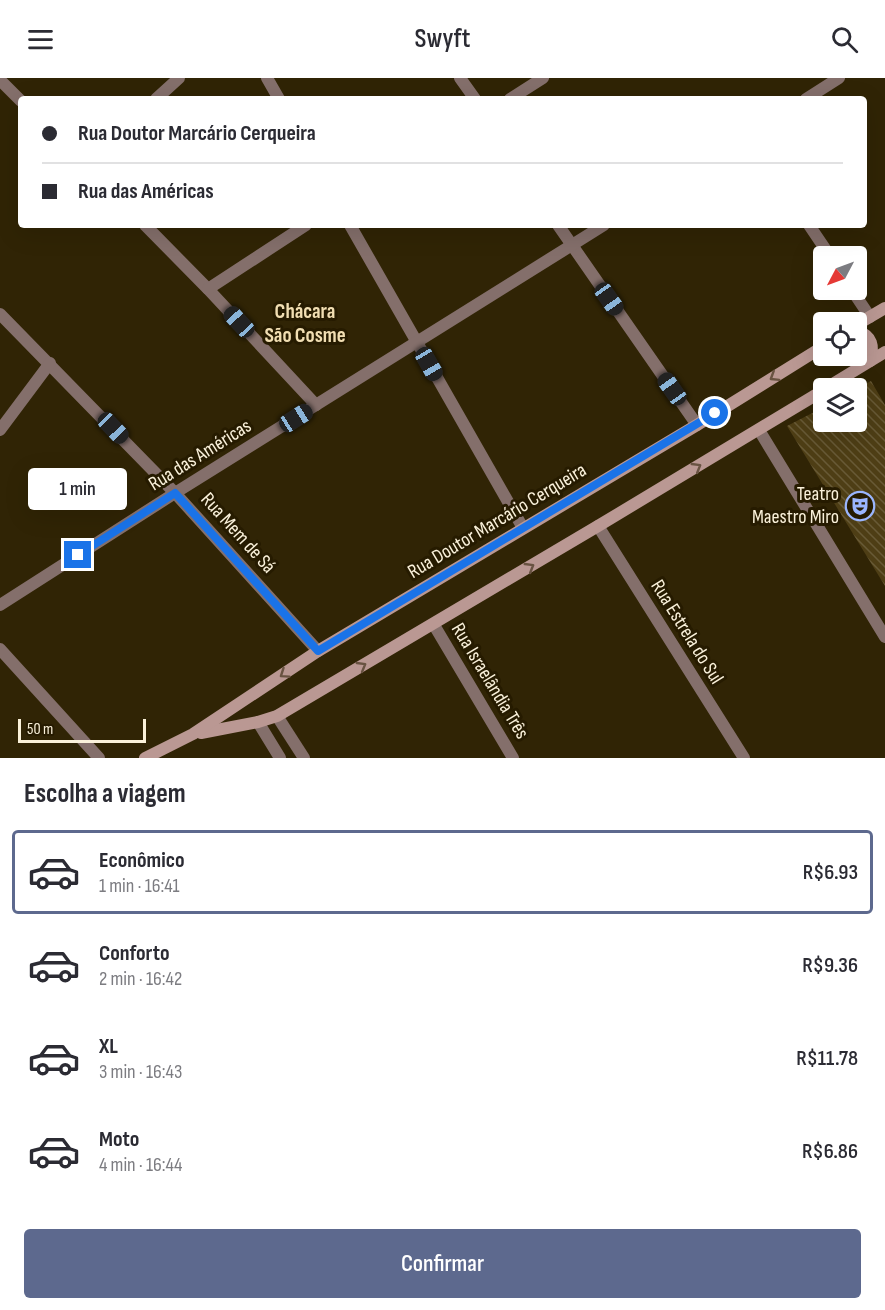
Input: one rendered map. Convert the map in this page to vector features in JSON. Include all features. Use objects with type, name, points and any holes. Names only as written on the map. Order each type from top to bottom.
[{"type":"street","points":[[159,96],[179,78]]},
{"type":"street","points":[[267,78],[277,96]]},
{"type":"street","points":[[460,78],[473,96]]},
{"type":"street","points":[[515,96],[543,78]]},
{"type":"street","points":[[811,96],[839,78]]},
{"type":"street","points":[[0,80],[18,98]]},
{"type":"street","points":[[148,228],[316,405]]},
{"type":"street","points":[[208,289],[301,228]]},
{"type":"street","points":[[352,228],[523,528]]},
{"type":"street","points":[[560,228],[697,424]]},
{"type":"street","name":"Rua das Américas","points":[[0,605],[599,228]]},
{"type":"street","points":[[811,228],[823,246]]},
{"type":"street","points":[[859,300],[870,317]]},
{"type":"street","points":[[867,319],[885,308]]},
{"type":"street","name":"Rua Mem de Sá","points":[[0,315],[50,363],[175,493],[318,651]]},
{"type":"street","points":[[867,336],[874,349],[870,361]]},
{"type":"street","name":"Rua Doutor Marcário Cerqueira","points":[[843,378],[885,352]]},
{"type":"street","name":"Rua Doutor Marcário Cerqueira","points":[[145,758],[194,734],[318,651],[813,353]]},
{"type":"street","points":[[0,430],[50,363]]},
{"type":"street","name":"Rua Doutor Marcário Cerqueira","points":[[194,734],[278,716],[434,625],[813,396]]},
{"type":"street","points":[[759,430],[885,637]]},
{"type":"street","name":"Rua Estrela do Sul","points":[[598,526],[744,758]]},
{"type":"street","name":"Rua Israelândia Três","points":[[434,625],[513,758]]},
{"type":"street","points":[[0,649],[99,758]]},
{"type":"street","points":[[278,716],[304,758]]},
{"type":"street","points":[[258,722],[280,758]]},
{"type":"building","name":"Teatro Maestro Miro","points":[[871,381],[885,405],[885,586],[787,426],[813,413],[813,432],[867,432],[867,383]]},
{"type":"place","name":"Teatro Maestro Miro","points":[[860,506]]},
{"type":"district","name":"Chácara São Cosme","points":[[305,323]]},
{"type":"route","points":[[78,555],[175,493],[318,651],[715,413]]}]
